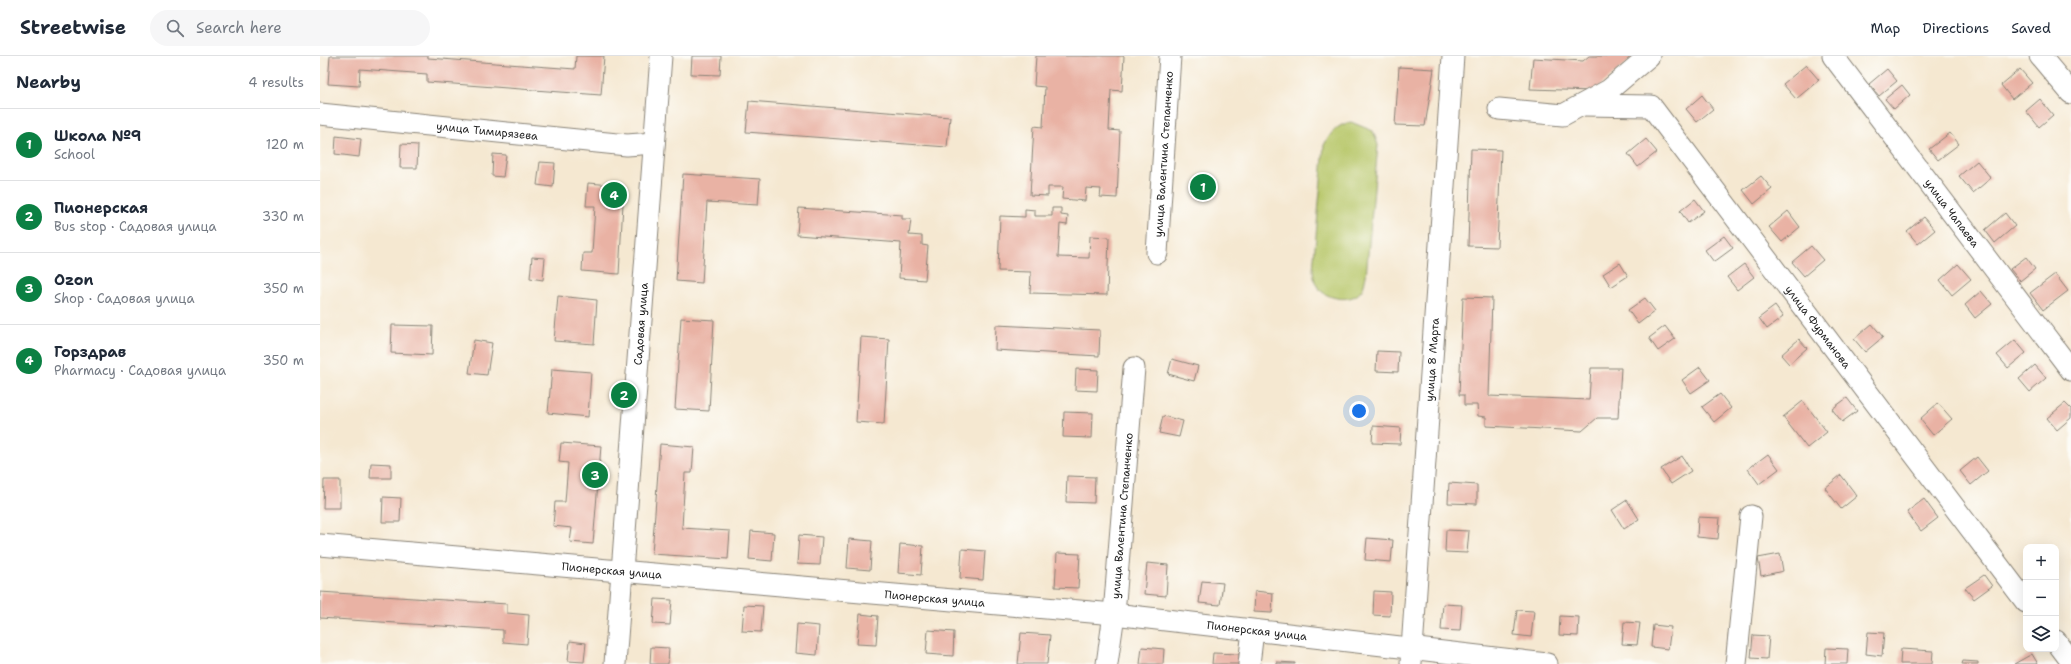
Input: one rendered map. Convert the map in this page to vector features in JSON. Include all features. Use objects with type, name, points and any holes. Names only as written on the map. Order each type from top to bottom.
[{"type":"street","name":"Садовая улица","points":[[615,664],[661,56]]},
{"type":"street","name":"улица Валентина Степанченко","points":[[1157,253],[1170,56]]},
{"type":"street","name":"улица 8 Марта","points":[[1411,657],[1453,56]]},
{"type":"street","points":[[1499,109],[1563,115],[1609,90],[1649,56]]},
{"type":"street","name":"улица Чапаева","points":[[1833,56],[2071,370]]},
{"type":"street","points":[[2040,56],[2071,93]]},
{"type":"street","name":"улица Фурманова","points":[[1583,105],[1651,106],[2023,598]]},
{"type":"street","name":"улица Тимирязева","points":[[320,114],[627,146],[654,143]]},
{"type":"street","name":"улица Валентина Степанченко","points":[[1107,664],[1114,614],[1134,368]]},
{"type":"street","points":[[1736,664],[1751,516]]},
{"type":"street","name":"Пионерская улица","points":[[320,545],[1114,614],[1253,631],[1411,657],[1547,664]]},
{"type":"street","points":[[1249,664],[1253,631]]},
{"type":"street","points":[[2059,645],[2071,661]]},
{"type":"green space","points":[[1351,122],[1373,131],[1378,145],[1366,276],[1362,290],[1357,295],[1345,299],[1332,297],[1321,290],[1315,283],[1313,270],[1324,145],[1329,136],[1338,127]]},
{"type":"building","points":[[330,56],[428,56],[428,58],[575,69],[576,56],[604,56],[601,95],[427,82],[427,74],[360,69],[359,86],[328,84]]},
{"type":"building","points":[[692,56],[721,56],[720,75],[691,74]]},
{"type":"building","points":[[1036,56],[1124,56],[1122,91],[1111,90],[1109,130],[1120,131],[1117,198],[1100,197],[1101,189],[1086,188],[1085,201],[1062,199],[1063,187],[1048,187],[1048,196],[1030,195],[1034,126],[1043,127],[1045,87],[1034,86]]},
{"type":"building","points":[[1589,56],[1635,56],[1594,91],[1530,89],[1533,58],[1583,61]]},
{"type":"building","points":[[1806,65],[1819,80],[1796,99],[1783,84]]},
{"type":"building","points":[[1399,67],[1434,69],[1425,126],[1395,125]]},
{"type":"building","points":[[1887,69],[1897,81],[1879,96],[1869,84]]},
{"type":"building","points":[[2020,69],[2032,83],[2012,99],[2001,85]]},
{"type":"building","points":[[1902,85],[1910,95],[1894,109],[1885,99]]},
{"type":"building","points":[[1702,95],[1713,109],[1697,122],[1686,109]]},
{"type":"building","points":[[2040,99],[2053,115],[2039,127],[2026,111]]},
{"type":"building","points":[[749,101],[950,117],[947,147],[746,132]]},
{"type":"building","points":[[1950,133],[1959,144],[1938,160],[1929,149]]},
{"type":"building","points":[[336,136],[361,139],[359,157],[335,154]]},
{"type":"building","points":[[1646,139],[1657,152],[1638,167],[1628,154]]},
{"type":"building","points":[[401,144],[418,145],[417,168],[400,168]]},
{"type":"building","points":[[1471,149],[1501,150],[1497,247],[1468,246]]},
{"type":"building","points":[[493,154],[506,155],[503,177],[492,176]]},
{"type":"building","points":[[1977,161],[1991,178],[1973,193],[1959,176]]},
{"type":"building","points":[[540,162],[555,163],[553,187],[537,185]]},
{"type":"building","points":[[683,174],[760,179],[758,205],[707,202],[702,283],[676,281]]},
{"type":"building","points":[[1761,176],[1772,189],[1754,204],[1743,190]]},
{"type":"building","points":[[588,183],[624,186],[619,274],[582,271],[583,253],[592,253],[595,206],[586,206]]},
{"type":"building","points":[[1695,199],[1704,211],[1688,223],[1680,211]]},
{"type":"building","points":[[799,208],[902,215],[902,219],[911,219],[909,235],[922,236],[922,245],[928,246],[925,280],[899,278],[901,243],[797,235]]},
{"type":"building","points":[[1052,208],[1061,208],[1061,215],[1068,216],[1067,225],[1060,224],[1058,257],[1089,258],[1090,236],[1109,237],[1107,295],[1030,293],[1031,272],[998,271],[1000,216],[1025,217],[1025,209],[1035,210],[1035,216],[1052,216]]},
{"type":"building","points":[[1788,211],[1800,227],[1782,242],[1769,227]]},
{"type":"building","points":[[2005,213],[2015,226],[1995,243],[1985,230]]},
{"type":"building","points":[[1924,217],[1935,230],[1918,244],[1907,231]]},
{"type":"building","points":[[1724,236],[1733,248],[1714,262],[1705,250]]},
{"type":"building","points":[[1811,246],[1823,260],[1804,276],[1792,262]]},
{"type":"building","points":[[532,257],[545,258],[543,280],[530,278]]},
{"type":"building","points":[[2026,257],[2035,269],[2020,281],[2010,269]]},
{"type":"building","points":[[1620,263],[1628,276],[1611,287],[1603,274]]},
{"type":"building","points":[[1744,264],[1754,277],[1737,290],[1727,277]]},
{"type":"building","points":[[1958,264],[1971,279],[1952,295],[1940,280]]},
{"type":"building","points":[[2055,274],[2068,291],[2043,310],[2030,293]]},
{"type":"building","points":[[1981,291],[1992,304],[1975,318],[1965,305]]},
{"type":"building","points":[[558,296],[597,300],[594,344],[554,341]]},
{"type":"building","points":[[1463,297],[1492,298],[1489,396],[1589,400],[1591,368],[1621,368],[1618,418],[1597,418],[1582,431],[1486,426],[1486,417],[1478,416],[1477,405],[1464,405],[1464,395],[1459,395]]},
{"type":"building","points":[[1645,298],[1655,311],[1638,324],[1628,310]]},
{"type":"building","points":[[1775,306],[1783,317],[1767,329],[1759,318]]},
{"type":"building","points":[[681,318],[714,320],[709,411],[675,409]]},
{"type":"building","points":[[1872,324],[1883,337],[1865,352],[1854,339]]},
{"type":"building","points":[[392,325],[433,326],[432,355],[391,353]]},
{"type":"building","points":[[996,325],[1100,330],[1099,356],[995,350]]},
{"type":"building","points":[[1665,326],[1675,339],[1658,351],[1649,338]]},
{"type":"building","points":[[861,337],[889,339],[884,424],[856,422]]},
{"type":"building","points":[[1799,339],[1807,348],[1789,364],[1781,355]]},
{"type":"building","points":[[474,340],[492,343],[487,375],[469,373]]},
{"type":"building","points":[[2015,340],[2026,353],[2008,368],[1997,355]]},
{"type":"building","points":[[1377,351],[1399,352],[1398,372],[1376,371]]},
{"type":"building","points":[[1172,359],[1198,366],[1194,381],[1168,374]]},
{"type":"building","points":[[2035,365],[2046,378],[2030,392],[2019,379]]},
{"type":"building","points":[[1700,367],[1710,380],[1691,393],[1682,380]]},
{"type":"building","points":[[552,369],[591,372],[588,417],[548,413]]},
{"type":"building","points":[[1076,369],[1098,370],[1097,391],[1075,390]]},
{"type":"building","points":[[1720,394],[1731,408],[1714,422],[1702,407]]},
{"type":"building","points":[[1847,398],[1857,411],[1842,422],[1832,409]]},
{"type":"building","points":[[1803,401],[1827,432],[1807,448],[1783,417]]},
{"type":"building","points":[[1938,403],[1952,419],[1933,435],[1920,419]]},
{"type":"building","points":[[2065,403],[2071,409],[2071,418],[2057,430],[2047,418]]},
{"type":"building","points":[[1064,412],[1093,413],[1092,438],[1063,437]]},
{"type":"building","points":[[1163,416],[1183,421],[1179,437],[1159,433]]},
{"type":"building","points":[[1373,426],[1401,428],[1400,444],[1372,443]]},
{"type":"building","points":[[561,443],[601,446],[593,544],[570,542],[572,528],[553,526],[555,502],[565,502],[568,463],[559,462]]},
{"type":"building","points":[[660,444],[694,447],[692,473],[685,473],[682,528],[730,531],[728,559],[652,554]]},
{"type":"building","points":[[1768,454],[1779,469],[1759,484],[1748,469]]},
{"type":"building","points":[[1682,456],[1691,471],[1671,484],[1661,469]]},
{"type":"building","points":[[1977,457],[1988,471],[1971,485],[1960,471]]},
{"type":"building","points":[[371,463],[391,464],[391,478],[370,478]]},
{"type":"building","points":[[1841,475],[1857,496],[1841,509],[1825,488]]},
{"type":"building","points":[[1067,476],[1095,477],[1094,503],[1066,502]]},
{"type":"building","points":[[324,480],[340,480],[340,508],[323,508]]},
{"type":"building","points":[[1449,483],[1477,485],[1477,504],[1448,503]]},
{"type":"building","points":[[383,497],[401,498],[400,522],[382,522]]},
{"type":"building","points":[[1924,499],[1938,518],[1921,531],[1907,512]]},
{"type":"building","points":[[1627,500],[1639,519],[1624,529],[1612,510]]},
{"type":"building","points":[[1698,517],[1720,518],[1718,539],[1697,537]]},
{"type":"building","points":[[1446,530],[1469,531],[1467,553],[1445,552]]},
{"type":"building","points":[[751,531],[774,533],[772,561],[749,559]]},
{"type":"building","points":[[799,535],[822,537],[820,565],[797,564]]},
{"type":"building","points":[[1367,538],[1393,540],[1391,562],[1365,560]]},
{"type":"building","points":[[849,539],[872,541],[870,570],[847,568]]},
{"type":"building","points":[[900,544],[923,546],[921,575],[898,573]]},
{"type":"building","points":[[962,549],[985,551],[983,580],[960,578]]},
{"type":"building","points":[[1057,553],[1080,554],[1078,588],[1055,587]]},
{"type":"building","points":[[1780,554],[1783,571],[1761,576],[1758,558]]},
{"type":"building","points":[[1147,563],[1168,565],[1166,596],[1144,594]]},
{"type":"building","points":[[1984,575],[1992,586],[1974,599],[1965,588]]},
{"type":"building","points":[[1202,581],[1223,583],[1220,605],[1199,603]]},
{"type":"building","points":[[1255,591],[1273,593],[1272,613],[1254,612]]},
{"type":"building","points":[[1374,591],[1391,592],[1390,616],[1373,615]]},
{"type":"building","points":[[320,592],[507,604],[507,613],[529,615],[527,644],[503,642],[503,630],[320,618]]},
{"type":"building","points":[[655,599],[672,600],[670,625],[653,624]]},
{"type":"building","points":[[1443,604],[1462,605],[1460,631],[1441,630]]},
{"type":"building","points":[[744,605],[763,606],[761,632],[742,631]]},
{"type":"building","points":[[1517,610],[1534,611],[1531,637],[1514,635]]},
{"type":"building","points":[[860,614],[878,616],[876,645],[857,644]]},
{"type":"building","points":[[1560,616],[1579,617],[1578,636],[1559,635]]},
{"type":"building","points":[[1624,622],[1640,623],[1637,645],[1622,644]]},
{"type":"building","points":[[797,624],[819,626],[817,655],[795,653]]},
{"type":"building","points":[[1653,625],[1671,627],[1668,649],[1651,647]]},
{"type":"building","points":[[928,630],[954,632],[953,656],[926,654]]},
{"type":"building","points":[[1868,632],[1884,633],[1882,656],[1866,654]]},
{"type":"building","points":[[1021,633],[1050,635],[1047,664],[1018,664]]},
{"type":"building","points":[[1753,635],[1769,636],[1767,659],[1751,658]]},
{"type":"building","points":[[570,641],[586,643],[584,662],[568,661]]},
{"type":"building","points":[[651,647],[669,648],[668,664],[650,664]]},
{"type":"building","points":[[1142,647],[1164,649],[1163,664],[1140,664]]},
{"type":"building","points":[[1826,648],[1848,649],[1847,664],[1825,664]]},
{"type":"building","points":[[1901,649],[1933,651],[1932,664],[1900,664]]},
{"type":"building","points":[[1213,653],[1239,654],[1239,664],[1212,664]]},
{"type":"building","points":[[2032,654],[2038,664],[2014,664]]},
{"type":"building","points":[[1963,661],[1978,662],[1978,664],[1962,664]]},
{"type":"building","points":[[1277,662],[1295,663],[1295,664],[1277,664]]},
{"type":"place","name":"Школа №9","points":[[1203,187]]},
{"type":"place","name":"Горздрав","points":[[614,195]]},
{"type":"place","name":"Пионерская","points":[[624,395]]},
{"type":"place","name":"Ozon","points":[[595,475]]}]
